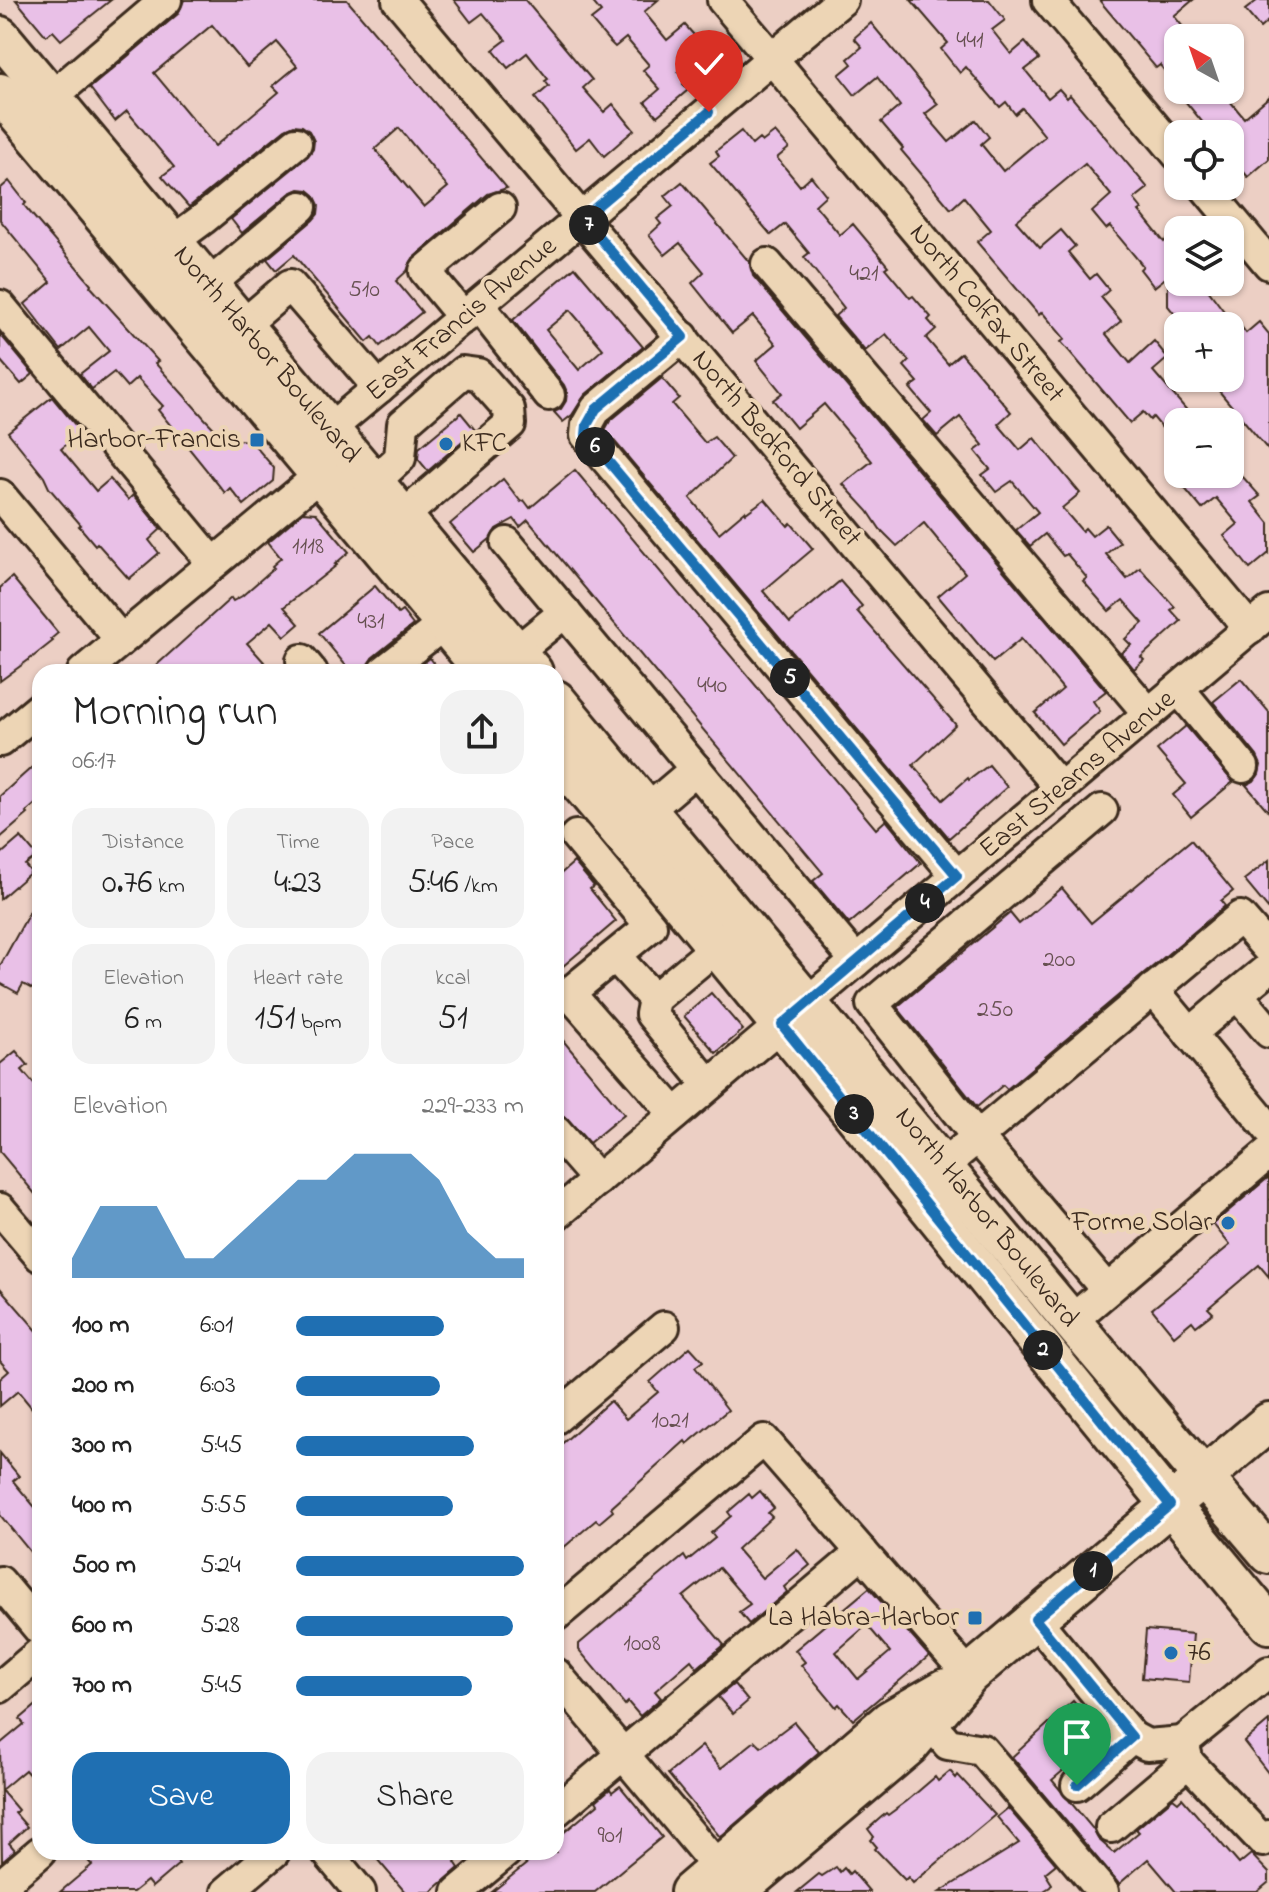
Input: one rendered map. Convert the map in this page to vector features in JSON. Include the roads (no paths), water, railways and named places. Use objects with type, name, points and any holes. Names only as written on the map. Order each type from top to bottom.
[{"type":"main road","name":"North Harbor Boulevard","points":[[0,36],[25,104],[158,253],[324,453],[373,483],[524,662]]},
{"type":"main road","name":"North Harbor Boulevard","points":[[195,297],[242,326],[324,453],[444,624],[478,664]]},
{"type":"main road","name":"North Harbor Boulevard","points":[[564,723],[601,829],[681,902],[718,946],[795,1014]]},
{"type":"main road","name":"North Harbor Boulevard","points":[[564,769],[601,829],[795,1014],[929,1178],[1170,1505],[1269,1624]]},
{"type":"main road","name":"North Harbor Boulevard","points":[[929,1178],[1071,1321],[1268,1550]]},
{"type":"main road","points":[[720,1886],[909,1746],[969,1675],[1269,1422]]},
{"type":"main road","points":[[720,1886],[890,1720],[969,1675]]},
{"type":"street","points":[[25,104],[166,0]]},
{"type":"street","name":"North Bedford Street","points":[[398,0],[1061,789]]},
{"type":"street","name":"North Colfax Street","points":[[723,0],[1259,620]]},
{"type":"street","name":"East Francis Avenue","points":[[92,664],[213,563],[324,453],[379,388],[842,0]]},
{"type":"street","points":[[1048,0],[1164,138]]},
{"type":"street","points":[[158,253],[296,143]]},
{"type":"street","points":[[1216,200],[1269,264]]},
{"type":"street","points":[[195,297],[301,207]]},
{"type":"street","points":[[500,208],[425,271],[471,312],[549,395]]},
{"type":"street","points":[[767,264],[1149,714]]},
{"type":"street","points":[[242,326],[290,285],[379,388]]},
{"type":"street","points":[[0,306],[213,563]]},
{"type":"street","points":[[683,337],[596,409],[587,425],[586,435],[957,876]]},
{"type":"street","points":[[426,350],[453,380]]},
{"type":"street","points":[[373,483],[400,458],[403,424],[463,372],[478,374],[509,409],[510,424],[401,518]]},
{"type":"street","points":[[0,495],[121,640]]},
{"type":"street","points":[[507,543],[856,961]]},
{"type":"street","points":[[524,662],[565,612]]},
{"type":"street","name":"East Stearns Avenue","points":[[564,1208],[1259,620]]},
{"type":"street","points":[[393,664],[444,624]]},
{"type":"street","points":[[1179,689],[1243,767]]},
{"type":"street","points":[[0,741],[32,715]]},
{"type":"street","points":[[651,926],[601,829],[696,769]]},
{"type":"street","points":[[1102,810],[872,1004],[978,1138],[1107,1290]]},
{"type":"street","points":[[675,1114],[569,993],[681,902]]},
{"type":"street","points":[[929,1178],[1240,917],[1269,950]]},
{"type":"street","points":[[653,1007],[718,946]]},
{"type":"street","points":[[615,956],[709,1085]]},
{"type":"street","points":[[1190,1034],[1269,968]]},
{"type":"street","points":[[1153,989],[1269,1129]]},
{"type":"street","points":[[1237,994],[1269,1032]]},
{"type":"street","points":[[564,1144],[591,1186]]},
{"type":"street","points":[[1071,1321],[1269,1153]]},
{"type":"street","points":[[564,1164],[591,1186]]},
{"type":"street","points":[[0,1209],[32,1247]]},
{"type":"street","points":[[564,1411],[664,1327]]},
{"type":"street","points":[[564,1608],[764,1440],[969,1675]]},
{"type":"street","points":[[564,1804],[862,1552]]},
{"type":"street","points":[[0,1582],[32,1620]]},
{"type":"street","points":[[1035,1619],[1132,1737],[1147,1745],[1186,1752],[1267,1840]]},
{"type":"street","points":[[0,1687],[32,1660]]},
{"type":"street","points":[[1111,1827],[1269,1672]]},
{"type":"street","points":[[564,1684],[624,1755],[720,1886]]},
{"type":"street","points":[[930,1722],[948,1744],[982,1750],[1103,1892]]},
{"type":"street","points":[[1077,1785],[1132,1737]]},
{"type":"street","points":[[0,1886],[32,1859]]},
{"type":"street","points":[[227,1892],[265,1860]]},
{"type":"street","points":[[334,1860],[360,1892]]},
{"type":"street","points":[[458,1892],[496,1860]]},
{"type":"place","name":"Harbor-Francis","points":[[257,440]]},
{"type":"place","name":"KFC","points":[[446,444]]},
{"type":"place","name":"Forme Solar","points":[[1228,1223]]},
{"type":"place","name":"La Habra-Harbor","points":[[975,1618]]},
{"type":"place","name":"76","points":[[1171,1653]]}]
